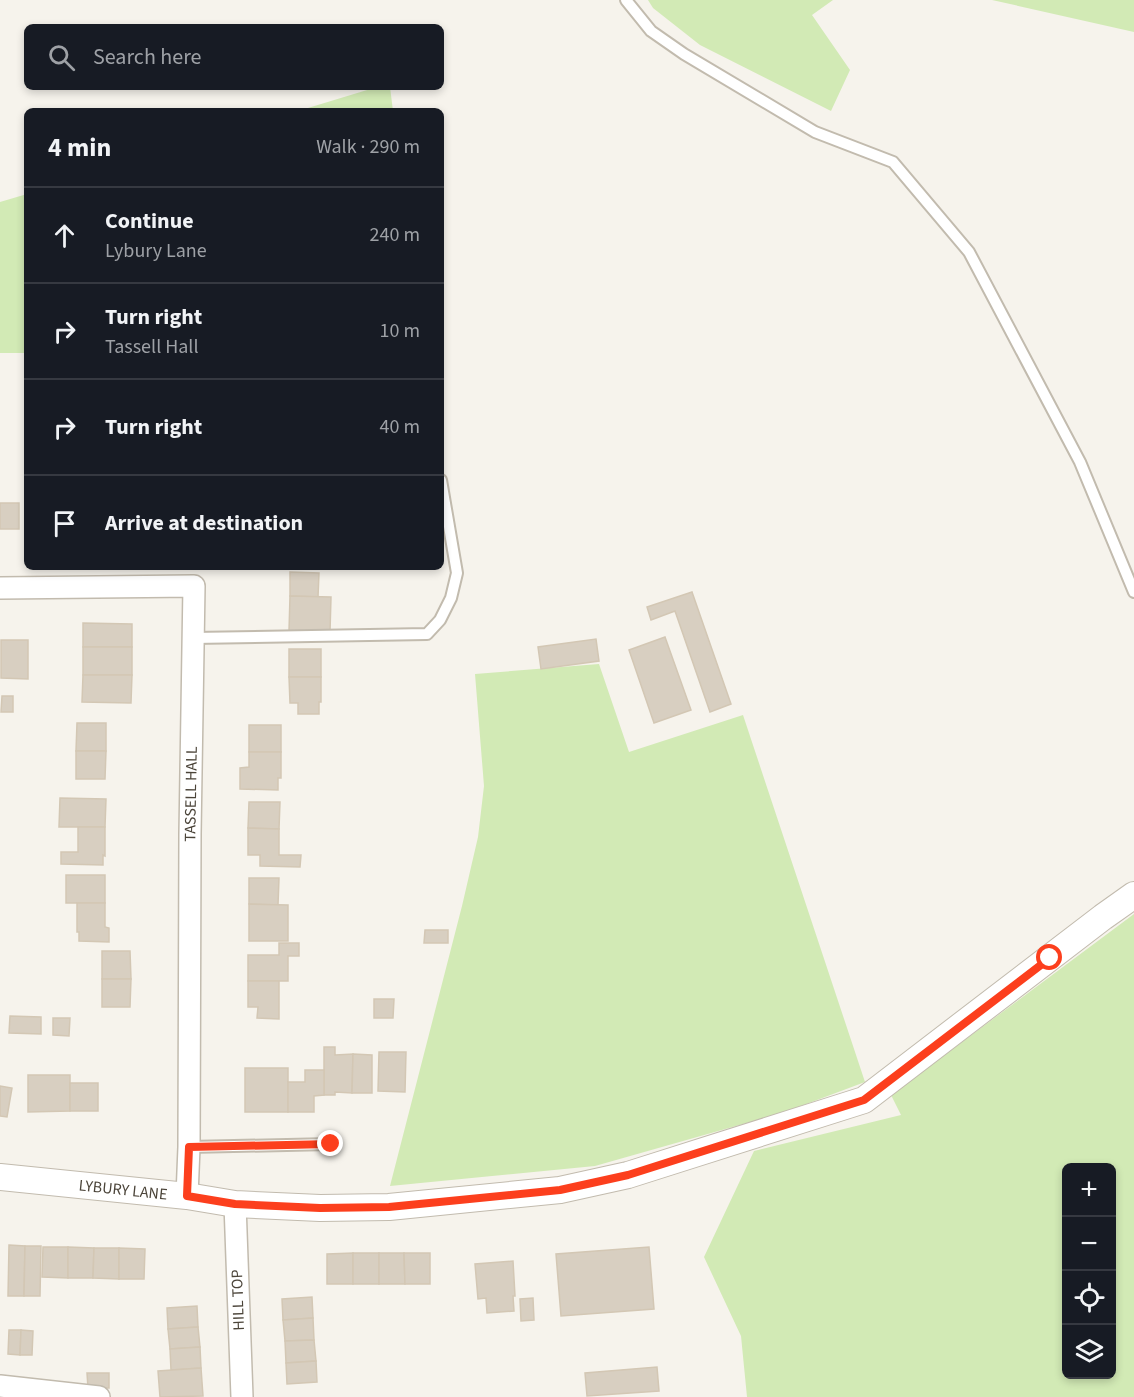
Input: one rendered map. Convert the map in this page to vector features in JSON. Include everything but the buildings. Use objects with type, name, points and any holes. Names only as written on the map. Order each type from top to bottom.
[{"type":"street","name":"TASSELL HALL","points":[[0,588],[194,586],[187,1196]]},
{"type":"street","name":"LYBURY LANE","points":[[0,1177],[187,1196],[235,1204],[320,1208],[389,1207],[560,1190],[628,1175],[864,1100],[1102,917],[1134,895]]},
{"type":"street","name":"HILL TOP","points":[[235,1204],[242,1397]]},
{"type":"street","points":[[0,1386],[99,1397]]},
{"type":"lane","points":[[626,0],[651,31],[694,60],[815,132],[893,162],[969,252],[1080,462],[1134,592]]},
{"type":"lane","points":[[193,639],[427,634],[440,620],[451,598],[457,573],[444,497]]},
{"type":"lane","points":[[189,1147],[331,1144]]},
{"type":"green space","points":[[648,0],[833,0],[812,15],[850,70],[831,111],[700,45],[653,8]]},
{"type":"green space","points":[[992,0],[1134,0],[1134,32]]},
{"type":"green space","points":[[367,90],[390,90],[393,108],[308,108]]},
{"type":"green space","points":[[24,195],[24,353],[0,353],[0,202]]},
{"type":"green space","points":[[599,664],[629,752],[743,715],[865,1082],[785,1112],[595,1166],[390,1186],[478,837],[484,786],[475,674]]},
{"type":"green space","points":[[1134,914],[1134,1397],[747,1397],[741,1336],[704,1257],[754,1151],[901,1115],[891,1095]]},
{"type":"route","points":[[331,1144],[189,1147],[187,1196],[235,1204],[320,1208],[389,1207],[560,1190],[628,1175],[864,1100],[1050,958]]}]
